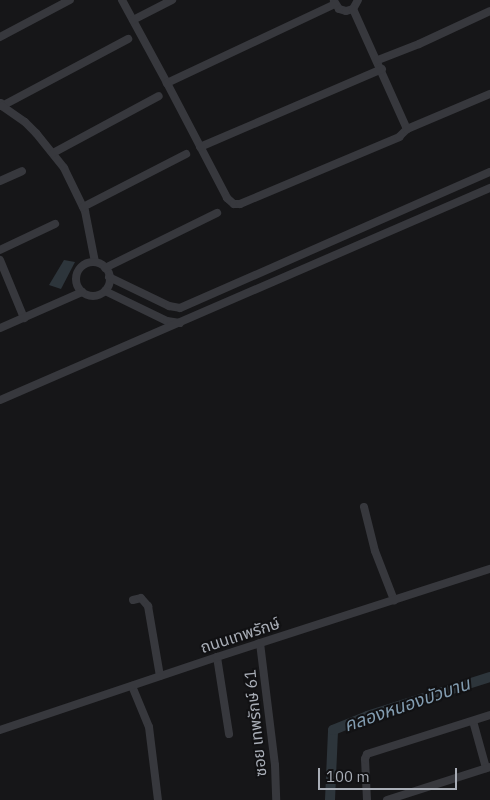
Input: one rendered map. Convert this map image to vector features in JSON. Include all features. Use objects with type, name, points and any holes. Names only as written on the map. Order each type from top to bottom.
[{"type":"street","points":[[0,37],[70,0]]},
{"type":"street","points":[[122,0],[227,198],[234,204],[399,137],[407,129],[490,94]]},
{"type":"street","points":[[134,20],[172,0]]},
{"type":"street","points":[[168,84],[334,2],[343,11],[353,9],[358,0]]},
{"type":"street","points":[[353,9],[378,60],[407,129]]},
{"type":"street","points":[[378,60],[419,44],[490,11]]},
{"type":"street","points":[[95,262],[83,207],[70,178],[53,153],[25,122],[1,105],[128,39]]},
{"type":"street","points":[[200,147],[382,69]]},
{"type":"street","points":[[53,153],[159,96]]},
{"type":"street","points":[[83,207],[186,154]]},
{"type":"street","points":[[0,182],[22,171]]},
{"type":"street","points":[[110,276],[169,306],[180,308],[490,172]]},
{"type":"street","points":[[469,181],[475,194]]},
{"type":"street","points":[[0,400],[490,188]]},
{"type":"street","points":[[106,268],[217,213]]},
{"type":"street","points":[[0,250],[55,224]]},
{"type":"street","points":[[0,260],[24,318]]},
{"type":"street","points":[[95,262],[106,268],[110,276],[109,284],[105,291],[92,296],[82,292],[76,283],[77,272],[84,264],[95,262]]},
{"type":"street","points":[[105,291],[167,321],[180,323]]},
{"type":"street","points":[[0,328],[82,292]]},
{"type":"street","points":[[180,308],[180,323]]},
{"type":"street","points":[[364,507],[375,551],[394,600]]},
{"type":"street","name":"ถนนเทพรักษ์","points":[[0,730],[217,657],[490,569]]},
{"type":"street","points":[[133,600],[141,598],[148,606],[160,676]]},
{"type":"street","name":"ซอย เทพรักษ์ 61","points":[[260,643],[275,764],[276,800]]},
{"type":"street","points":[[217,657],[229,734]]},
{"type":"street","points":[[132,686],[150,727],[158,800]]},
{"type":"street","points":[[367,800],[364,759],[366,754],[490,716]]},
{"type":"street","points":[[387,800],[488,768],[473,721]]},
{"type":"shaded area","points":[[64,260],[75,262],[61,289],[49,285]]},
{"type":"waterway","name":"คลองหนองบัวบาน","points":[[330,800],[333,730],[367,716],[490,677]]}]
